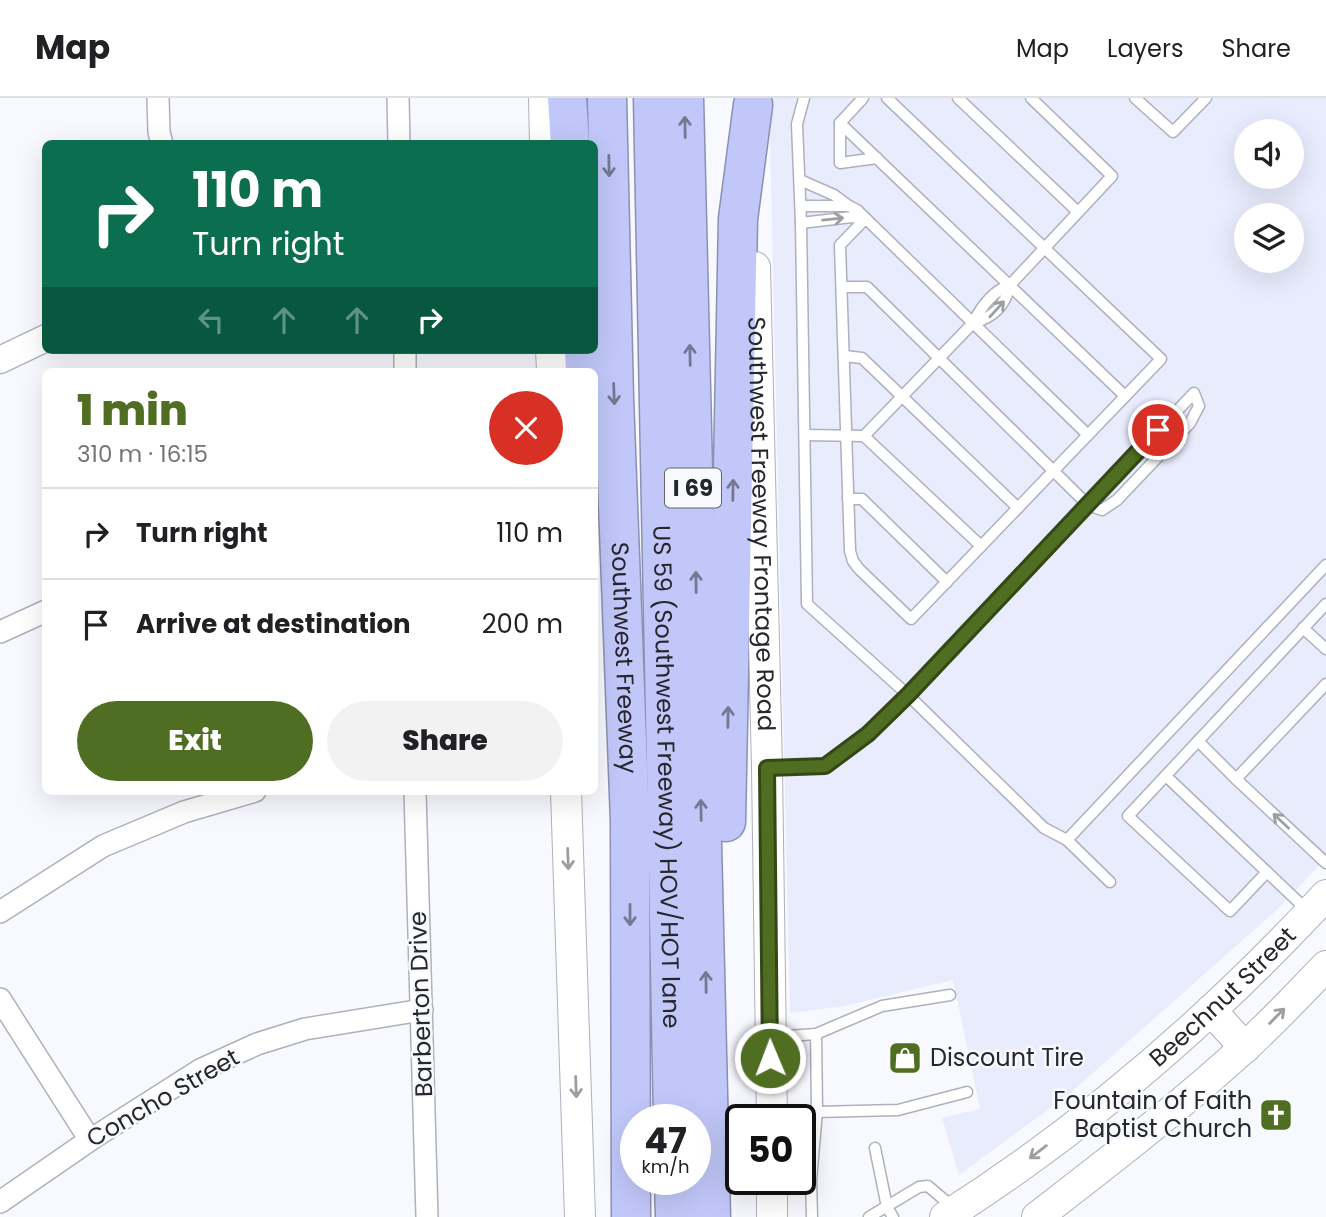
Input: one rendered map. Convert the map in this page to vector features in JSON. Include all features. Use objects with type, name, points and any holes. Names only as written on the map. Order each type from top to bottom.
[{"type":"highway","points":[[567,98],[570,140]]},
{"type":"highway","name":"Southwest Freeway","points":[[607,98],[614,398],[630,822],[631,1217]]},
{"type":"highway","name":"US 59 (Southwest Freeway) HOV/HOT lane","points":[[653,98],[673,1104]]},
{"type":"highway","name":"I 69","points":[[684,98],[711,1217]]},
{"type":"highway","points":[[703,878],[726,832],[738,219],[753,102]]},
{"type":"highway","points":[[598,621],[606,772],[630,822]]},
{"type":"highway","points":[[674,1195],[675,1217]]},
{"type":"main road","points":[[544,98],[545,140]]},
{"type":"main road","name":"Southwest Freeway Frontage Road","points":[[753,102],[767,768],[771,1104]]},
{"type":"main road","points":[[566,795],[580,1217]]},
{"type":"main road","name":"Beechnut Street","points":[[953,1215],[1100,1106],[1184,1035],[1318,904]]},
{"type":"main road","name":"Beechnut Street","points":[[1037,1217],[1158,1122],[1245,1048],[1326,966]]},
{"type":"main road","points":[[1211,1010],[1245,1048]]},
{"type":"main road","points":[[772,1195],[772,1217]]},
{"type":"street","points":[[158,98],[161,140]]},
{"type":"street","points":[[398,98],[399,140]]},
{"type":"street","points":[[0,360],[42,340]]},
{"type":"street","points":[[0,632],[42,613]]},
{"type":"street","points":[[0,912],[103,846],[184,812],[241,795]]},
{"type":"street","name":"Barberton Drive","points":[[415,795],[427,1217]]},
{"type":"street","points":[[0,999],[90,1140]]},
{"type":"street","name":"Concho Street","points":[[0,1202],[90,1140],[200,1070],[257,1044],[305,1029],[422,1010]]},
{"type":"lane","points":[[804,98],[797,124],[801,206],[807,604],[908,695],[1044,828],[1067,840],[1110,882]]},
{"type":"lane","points":[[863,98],[840,123],[840,163],[877,158]]},
{"type":"lane","points":[[866,219],[840,245],[850,551],[859,569],[911,619],[1161,359],[887,98]]},
{"type":"lane","points":[[958,98],[1078,212]]},
{"type":"lane","points":[[864,436],[973,323],[979,310],[1000,289],[1010,285],[1111,176],[1031,98]]},
{"type":"lane","points":[[1135,98],[1173,132],[1206,98]]},
{"type":"lane","points":[[840,123],[1125,396]]},
{"type":"lane","points":[[800,180],[834,195],[866,219],[1088,435]]},
{"type":"lane","points":[[801,206],[849,206]]},
{"type":"lane","points":[[801,223],[852,217],[866,219]]},
{"type":"lane","points":[[767,768],[825,766],[868,734],[908,695],[1088,505],[1184,404],[1194,393],[1199,406],[1181,433],[1117,500],[1102,510],[1088,505],[867,287],[842,287]]},
{"type":"lane","points":[[844,356],[862,358],[1018,508]]},
{"type":"lane","points":[[805,435],[864,436],[981,546]]},
{"type":"lane","points":[[848,499],[862,499],[947,582]]},
{"type":"lane","points":[[1067,840],[1326,565]]},
{"type":"lane","points":[[1267,872],[1230,911],[1128,816],[1326,604]]},
{"type":"lane","points":[[1303,628],[1326,649]]},
{"type":"lane","points":[[1236,779],[1326,684]]},
{"type":"lane","points":[[1198,741],[1326,863]]},
{"type":"lane","points":[[1166,776],[1267,872],[1318,904]]},
{"type":"lane","points":[[770,1037],[816,1034],[882,1006],[950,995]]},
{"type":"lane","points":[[816,1034],[816,1122]]},
{"type":"lane","points":[[817,1111],[898,1110],[967,1092]]},
{"type":"lane","points":[[875,1148],[890,1212]]},
{"type":"lane","points":[[869,1217],[890,1212],[919,1187],[928,1186],[953,1215]]},
{"type":"lane","points":[[811,1195],[812,1217]]},
{"type":"shaded area","points":[[769,98],[1326,98],[1326,858],[1280,907],[1067,1096],[959,1175],[942,1118],[980,1109],[953,980],[845,1006],[790,1013]]},
{"type":"place","name":"Discount Tire","points":[[905,1058]]},
{"type":"place","name":"Fountain of Faith Baptist Church","points":[[1276,1115]]},
{"type":"route","points":[[770,1058],[767,768],[825,766],[868,734],[1158,430]]}]
